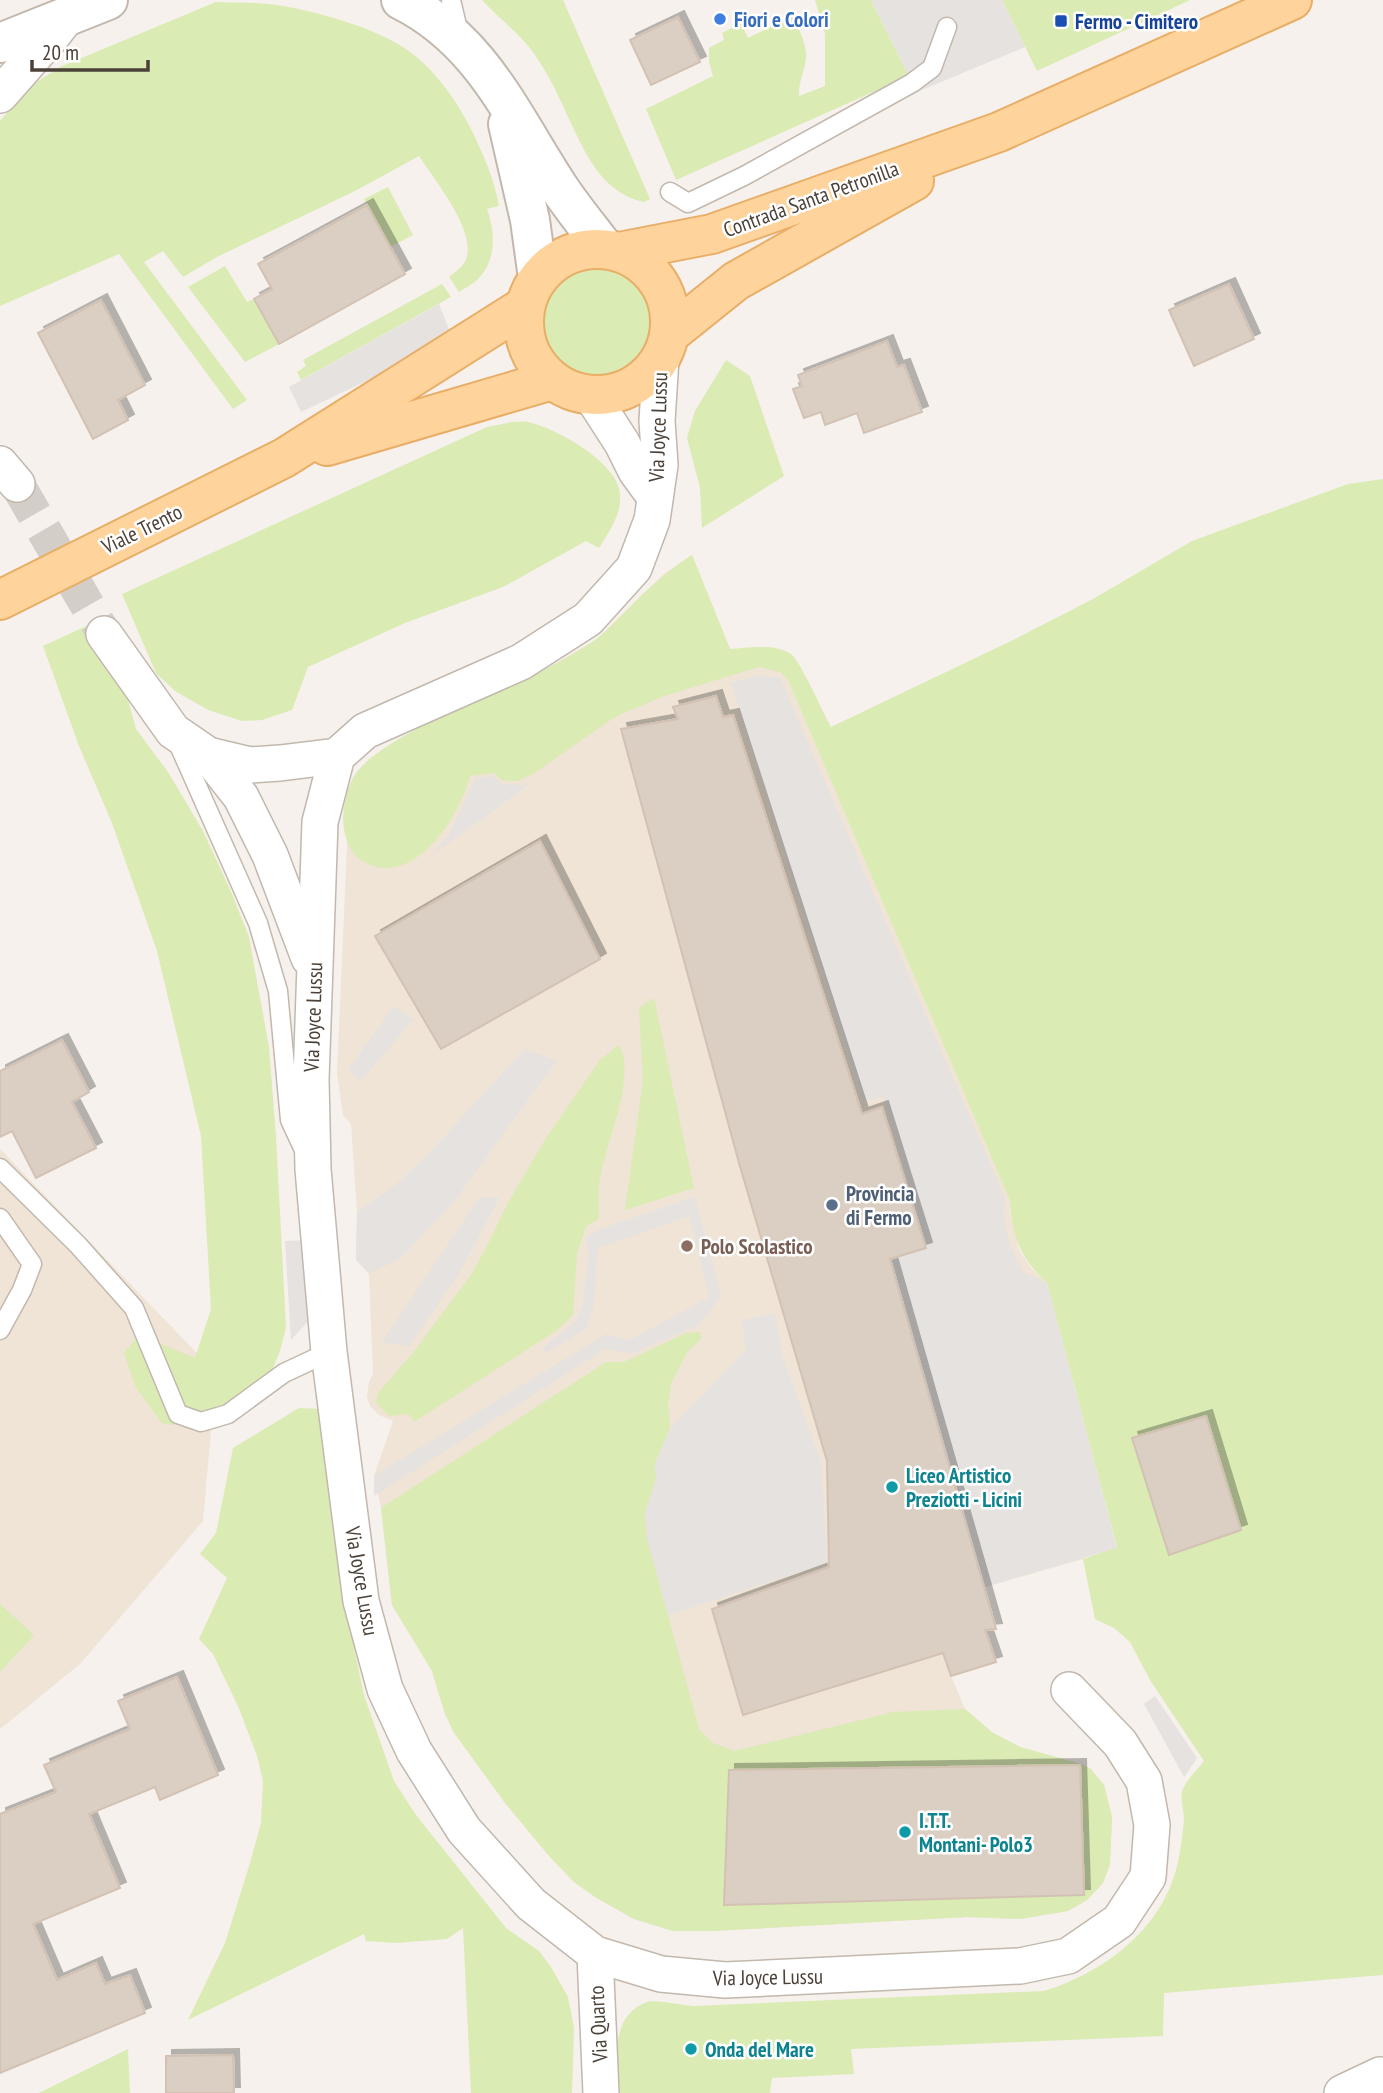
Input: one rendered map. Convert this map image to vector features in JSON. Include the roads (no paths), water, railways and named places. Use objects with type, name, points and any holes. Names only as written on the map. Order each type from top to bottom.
[{"type":"main road","name":"Contrada Santa Petronilla","points":[[612,250],[712,234],[999,132],[1292,0]]},
{"type":"main road","name":"Contrada Santa Petronilla","points":[[666,346],[736,281],[999,132]]},
{"type":"main road","name":"Viale Trento","points":[[0,600],[284,458],[532,292],[566,256],[579,251],[612,250]]},
{"type":"main road","points":[[532,292],[526,342],[535,362],[552,380],[565,388],[591,395],[617,393],[643,379],[666,346],[668,304],[658,280],[641,262],[612,250]]},
{"type":"main road","name":"Viale Trento","points":[[284,458],[552,380]]},
{"type":"street","points":[[0,43],[107,0]]},
{"type":"street","points":[[401,0],[460,41],[501,91],[561,190],[612,250]]},
{"type":"street","points":[[0,95],[67,16]]},
{"type":"street","points":[[501,91],[530,220],[532,292]]},
{"type":"street","name":"Via Joyce Lussu","points":[[666,346],[657,421],[660,465],[652,520],[634,568],[588,619],[521,662],[365,731],[337,756],[320,822],[311,1080],[313,1169],[329,1352],[361,1601],[385,1689],[414,1751],[464,1830],[531,1905],[595,1954],[661,1974],[725,1980],[1020,1966],[1068,1956],[1119,1921],[1148,1877],[1152,1825],[1144,1781],[1120,1744],[1069,1690]]},
{"type":"street","name":"Via Joyce Lussu","points":[[591,395],[622,443],[636,471],[655,497]]},
{"type":"street","points":[[104,634],[173,731],[208,755],[241,797],[270,855],[314,971]]},
{"type":"street","points":[[208,755],[250,765],[337,756]]},
{"type":"street","name":"Via Quarto","points":[[595,1954],[601,2093]]},
{"type":"street","points":[[1342,2093],[1380,2075]]},
{"type":"lane","points":[[451,0],[460,41]]},
{"type":"lane","points":[[670,192],[688,203],[744,176],[912,83],[932,68],[947,27]]},
{"type":"lane","points":[[173,731],[258,922],[278,991],[290,1120],[313,1169]]},
{"type":"lane","points":[[0,1168],[78,1245],[134,1308],[178,1414],[201,1422],[228,1415],[284,1373],[329,1352]]},
{"type":"lane","points":[[0,1218],[32,1264],[22,1290],[0,1330]]},
{"type":"tunnel","points":[[17,484],[104,634]]},
{"type":"place","name":"Fiori e Colori","points":[[720,19]]},
{"type":"place","name":"Fermo - Cimitero","points":[[1061,21]]},
{"type":"place","name":"Provincia di Fermo","points":[[832,1205]]},
{"type":"place","name":"Polo Scolastico","points":[[687,1246]]},
{"type":"place","name":"Liceo Artistico Preziotti - Licini","points":[[892,1487]]},
{"type":"place","name":"I.T.T. Montani- Polo3","points":[[905,1832]]},
{"type":"place","name":"Onda del Mare","points":[[691,2049]]}]
